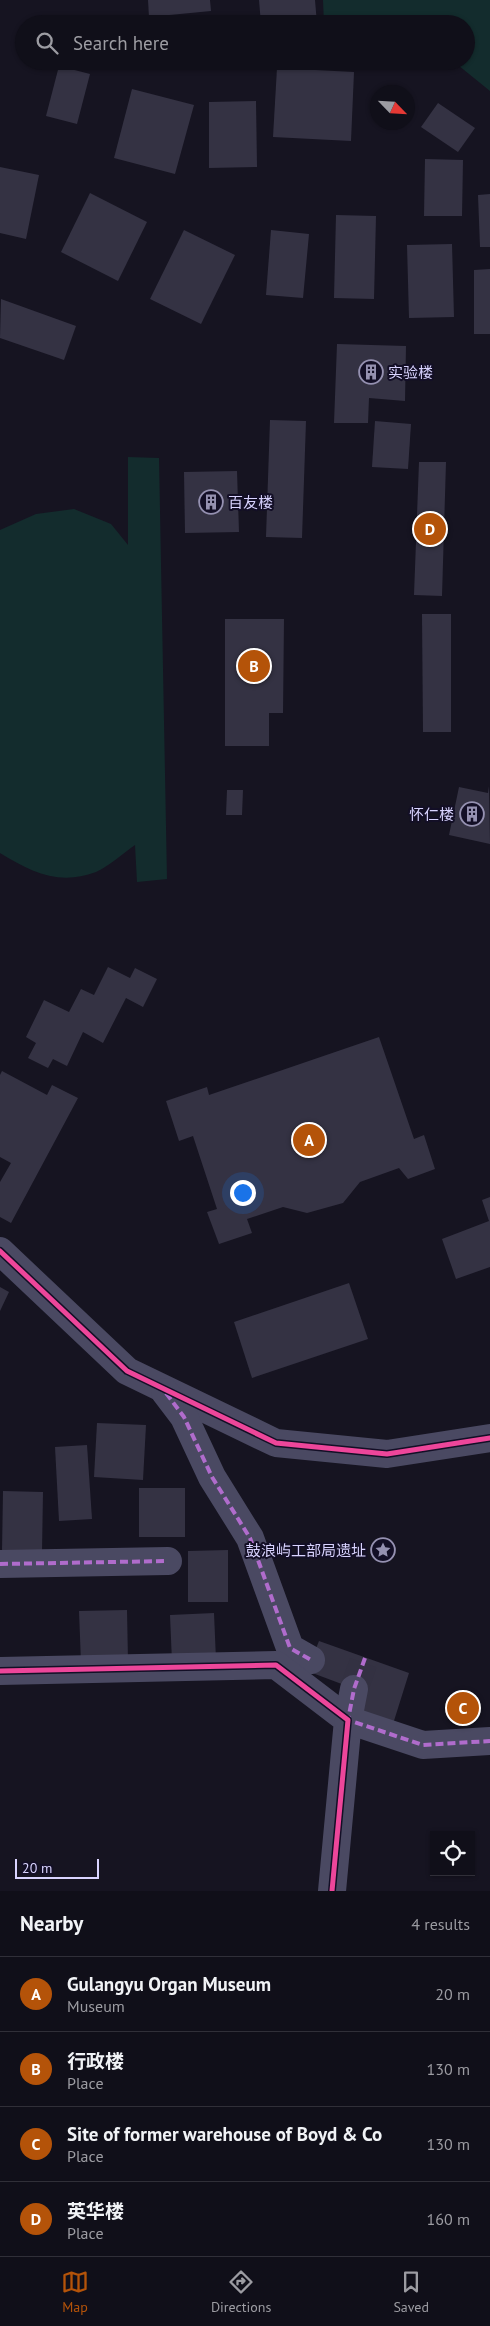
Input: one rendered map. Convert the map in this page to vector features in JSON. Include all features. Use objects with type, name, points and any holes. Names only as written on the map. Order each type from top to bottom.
[{"type":"street","points":[[0,1251],[127,1371],[276,1443],[388,1454],[490,1438]]},
{"type":"street","points":[[162,1388],[184,1417],[212,1477],[250,1538],[290,1648],[311,1660]]},
{"type":"street","points":[[0,1564],[168,1561]]},
{"type":"street","points":[[0,1671],[276,1666],[348,1720],[423,1745],[490,1740]]},
{"type":"street","points":[[332,1891],[348,1720],[354,1689]]},
{"type":"green space","points":[[323,0],[490,0],[490,91],[464,70],[475,70],[475,15],[324,15]]},
{"type":"green space","points":[[128,457],[159,458],[167,879],[137,882],[135,845],[96,872],[70,878],[46,875],[23,866],[0,853],[0,530],[36,514],[74,509],[111,524],[128,545]]},
{"type":"building","points":[[148,0],[210,0],[211,11],[149,15]]},
{"type":"building","points":[[259,0],[315,0],[316,15],[260,15]]},
{"type":"building","points":[[58,70],[74,70],[90,74],[77,124],[46,116]]},
{"type":"building","points":[[277,70],[354,72],[351,141],[273,137]]},
{"type":"building","points":[[132,89],[194,105],[175,174],[114,158]]},
{"type":"building","points":[[256,101],[257,167],[209,168],[209,102]]},
{"type":"building","points":[[438,103],[475,128],[458,152],[421,127]]},
{"type":"building","points":[[425,159],[463,160],[462,216],[424,216]]},
{"type":"building","points":[[0,167],[39,175],[26,239],[0,233]]},
{"type":"building","points":[[90,193],[147,222],[118,281],[61,252]]},
{"type":"building","points":[[490,194],[490,247],[480,247],[478,195]]},
{"type":"building","points":[[336,215],[376,216],[374,299],[334,298]]},
{"type":"building","points":[[184,230],[235,255],[201,324],[150,299]]},
{"type":"building","points":[[271,230],[309,234],[303,298],[266,295]]},
{"type":"building","points":[[452,244],[454,317],[409,318],[407,245]]},
{"type":"building","points":[[490,269],[490,334],[474,334],[474,270]]},
{"type":"building","points":[[1,299],[76,326],[64,360],[0,338]]},
{"type":"building","name":"实验楼","points":[[337,344],[406,346],[405,401],[369,398],[368,423],[334,423]]},
{"type":"building","points":[[270,420],[306,421],[302,538],[266,537]]},
{"type":"building","name":"实验楼","points":[[375,421],[411,424],[408,469],[372,467]]},
{"type":"building","points":[[419,462],[446,462],[442,596],[414,595]]},
{"type":"building","name":"百友楼","points":[[237,471],[239,532],[185,533],[184,472]]},
{"type":"building","points":[[422,614],[451,614],[451,732],[423,732]]},
{"type":"building","points":[[225,619],[284,619],[283,713],[269,713],[269,746],[225,746]]},
{"type":"building","name":"怀仁楼","points":[[489,786],[490,844],[449,835],[459,787],[488,793]]},
{"type":"building","points":[[227,790],[243,790],[242,815],[226,815]]},
{"type":"building","points":[[108,967],[130,978],[135,968],[157,979],[143,1007],[126,998],[103,1043],[83,1032],[67,1066],[53,1059],[48,1068],[28,1058],[36,1043],[26,1037],[44,1000],[69,1012],[81,989],[94,995]]},
{"type":"building","points":[[379,1037],[414,1139],[424,1135],[435,1169],[408,1179],[399,1168],[360,1182],[343,1203],[307,1213],[283,1207],[247,1219],[252,1233],[219,1244],[207,1212],[217,1209],[193,1136],[179,1141],[166,1101],[207,1087],[209,1095]]},
{"type":"building","points":[[2,1071],[47,1095],[52,1085],[78,1098],[11,1223],[0,1217],[0,1182],[11,1163],[0,1157],[0,1075]]},
{"type":"building","points":[[490,1197],[490,1267],[456,1279],[442,1239],[489,1221],[482,1200]]},
{"type":"building","points":[[349,1283],[368,1339],[252,1378],[234,1322]]},
{"type":"building","points":[[0,1287],[9,1292],[0,1311]]},
{"type":"building","points":[[97,1423],[146,1425],[143,1480],[94,1477]]},
{"type":"building","points":[[87,1445],[92,1519],[59,1521],[55,1447]]},
{"type":"building","points":[[139,1488],[185,1488],[185,1537],[139,1537]]},
{"type":"building","points":[[3,1491],[43,1492],[42,1552],[2,1552]]},
{"type":"building","points":[[228,1550],[228,1602],[188,1602],[188,1551]]},
{"type":"building","points":[[127,1610],[128,1661],[81,1663],[79,1611]]},
{"type":"building","points":[[214,1613],[216,1660],[172,1662],[170,1615]]},
{"type":"building","points":[[319,1641],[409,1673],[393,1724],[357,1714],[363,1692],[307,1671]]},
{"type":"tunnel","points":[[354,1689],[365,1658]]},
{"type":"marked path","points":[[166,1393],[184,1417],[212,1477],[250,1538],[290,1648],[311,1660]]},
{"type":"marked path","points":[[0,1564],[168,1561]]},
{"type":"marked path","points":[[365,1658],[354,1689],[348,1720],[423,1745],[490,1741]]},
{"type":"cycle path","points":[[0,1251],[127,1371],[276,1443],[387,1454],[490,1438]]},
{"type":"cycle path","points":[[0,1671],[276,1665],[348,1720],[332,1891]]},
{"type":"place","name":"实验楼","points":[[371,372]]},
{"type":"place","name":"百友楼","points":[[211,502]]},
{"type":"place","name":"英华楼","points":[[430,529]]},
{"type":"place","name":"行政楼","points":[[254,666]]},
{"type":"place","name":"怀仁楼","points":[[472,814]]},
{"type":"place","name":"Gulangyu Organ Museum","points":[[309,1140]]},
{"type":"place","name":"鼓浪屿工部局遗址","points":[[383,1550]]},
{"type":"place","name":"Site of former warehouse of Boyd & Co","points":[[463,1708]]}]
